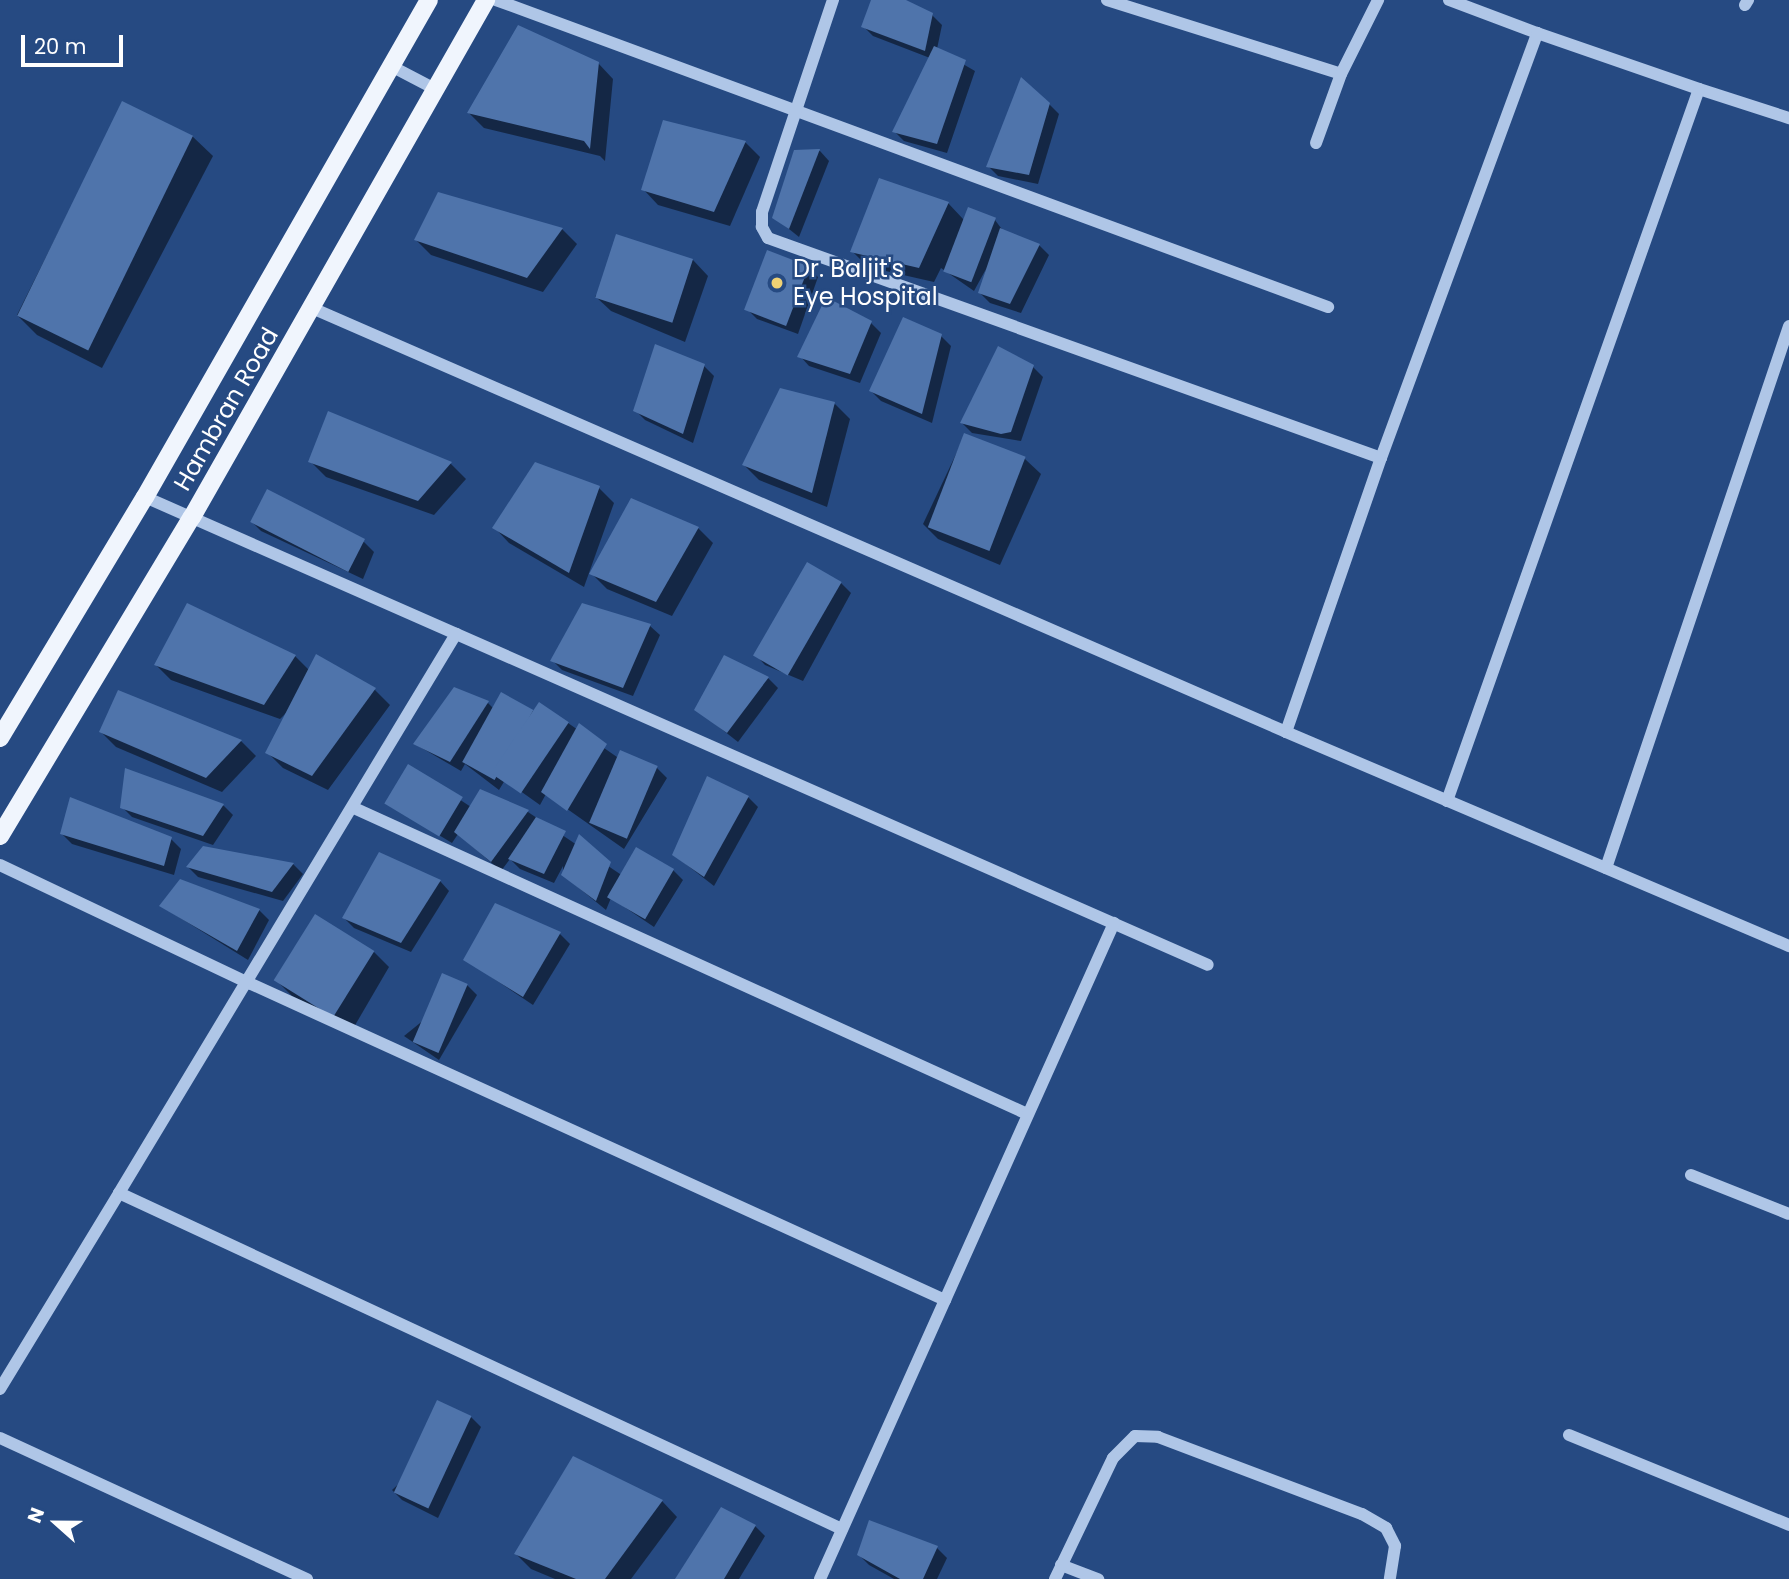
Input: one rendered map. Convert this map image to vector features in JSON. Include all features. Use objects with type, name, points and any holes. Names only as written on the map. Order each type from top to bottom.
[{"type":"main road","name":"Hambran Road","points":[[0,737],[145,497],[429,0]]},
{"type":"main road","name":"Hambran Road","points":[[0,836],[192,517],[312,308],[433,88],[486,0]]},
{"type":"street","points":[[496,0],[1328,307]]},
{"type":"street","points":[[833,0],[762,212],[762,227],[768,237],[1381,458]]},
{"type":"street","points":[[1107,0],[1341,74]]},
{"type":"street","points":[[1316,143],[1341,74],[1378,0]]},
{"type":"street","points":[[1449,0],[1537,33],[1789,118]]},
{"type":"street","points":[[1286,732],[1381,458],[1537,33]]},
{"type":"street","points":[[391,66],[433,88]]},
{"type":"street","points":[[1447,801],[1699,89]]},
{"type":"street","points":[[312,308],[1286,732],[1789,946]]},
{"type":"street","points":[[1606,869],[1789,326]]},
{"type":"street","points":[[145,497],[1208,965]]},
{"type":"street","points":[[0,1389],[249,983],[456,634]]},
{"type":"street","points":[[354,808],[1025,1114]]},
{"type":"street","points":[[0,865],[249,983],[945,1300]]},
{"type":"street","points":[[820,1579],[1025,1114],[1114,923]]},
{"type":"street","points":[[1691,1175],[1789,1214]]},
{"type":"street","points":[[119,1192],[842,1529]]},
{"type":"street","points":[[1569,1434],[1789,1525]]},
{"type":"street","points":[[1055,1579],[1113,1458],[1136,1436],[1157,1437],[1362,1514],[1386,1528],[1395,1546],[1390,1579]]},
{"type":"street","points":[[0,1438],[307,1579]]},
{"type":"street","points":[[1061,1565],[1097,1579]]},
{"type":"building","points":[[871,0],[906,0],[933,13],[925,51],[861,27]]},
{"type":"building","points":[[518,25],[599,62],[590,149],[584,141],[467,113]]},
{"type":"building","points":[[934,46],[966,60],[937,144],[892,132]]},
{"type":"building","points":[[1021,77],[1050,103],[1029,175],[986,167]]},
{"type":"building","points":[[122,101],[193,136],[88,350],[17,316]]},
{"type":"building","points":[[663,120],[746,141],[714,212],[641,190]]},
{"type":"building","points":[[820,149],[789,229],[772,218],[794,150]]},
{"type":"building","points":[[879,178],[949,202],[919,268],[850,252]]},
{"type":"building","points":[[438,192],[563,228],[527,278],[414,240]]},
{"type":"building","points":[[968,207],[996,218],[971,282],[943,271]]},
{"type":"building","points":[[1000,228],[1040,244],[1010,304],[978,293]]},
{"type":"building","points":[[616,234],[693,259],[672,323],[595,298]]},
{"type":"building","points":[[767,250],[809,266],[786,326],[744,310]]},
{"type":"building","points":[[826,297],[872,321],[850,374],[797,357]]},
{"type":"building","points":[[903,317],[942,334],[922,414],[869,391]]},
{"type":"building","points":[[655,344],[705,364],[683,434],[633,411]]},
{"type":"building","points":[[998,346],[1034,365],[1011,432],[1001,434],[960,423]]},
{"type":"building","points":[[780,388],[835,402],[812,493],[742,465]]},
{"type":"building","points":[[328,411],[452,462],[418,501],[308,462]]},
{"type":"building","points":[[964,433],[1026,457],[989,551],[928,527]]},
{"type":"building","points":[[535,462],[600,486],[569,573],[492,528]]},
{"type":"building","points":[[267,489],[365,539],[348,572],[250,522]]},
{"type":"building","points":[[631,498],[699,527],[656,602],[589,574]]},
{"type":"building","points":[[807,562],[842,582],[788,676],[753,656]]},
{"type":"building","points":[[187,603],[296,655],[264,705],[154,665]]},
{"type":"building","points":[[582,603],[651,624],[623,688],[550,661]]},
{"type":"building","points":[[316,654],[376,688],[312,776],[265,753]]},
{"type":"building","points":[[724,655],[769,677],[727,733],[694,710]]},
{"type":"building","points":[[454,687],[489,701],[450,762],[413,744]]},
{"type":"building","points":[[118,690],[242,740],[206,778],[99,732]]},
{"type":"building","points":[[501,692],[533,710],[495,780],[462,762]]},
{"type":"building","points":[[539,702],[569,722],[521,793],[491,773]]},
{"type":"building","points":[[579,723],[607,744],[567,811],[541,792]]},
{"type":"building","points":[[620,750],[658,766],[627,839],[589,823]]},
{"type":"building","points":[[408,764],[463,797],[439,836],[384,803]]},
{"type":"building","points":[[125,768],[224,804],[203,836],[120,808]]},
{"type":"building","points":[[707,776],[749,796],[704,877],[672,855]]},
{"type":"building","points":[[480,789],[529,810],[491,862],[454,832]]},
{"type":"building","points":[[70,797],[172,837],[164,866],[60,834]]},
{"type":"building","points":[[536,817],[566,831],[544,874],[508,859]]},
{"type":"building","points":[[579,834],[611,862],[596,901],[561,875]]},
{"type":"building","points":[[203,846],[294,863],[272,892],[186,867]]},
{"type":"building","points":[[636,847],[674,869],[645,919],[607,897]]},
{"type":"building","points":[[379,852],[441,880],[401,943],[342,918]]},
{"type":"building","points":[[180,879],[260,909],[237,951],[159,906]]},
{"type":"building","points":[[495,903],[561,932],[523,997],[463,960]]},
{"type":"building","points":[[315,914],[374,951],[333,1017],[274,980]]},
{"type":"building","points":[[442,973],[468,984],[438,1053],[413,1042]]},
{"type":"building","points":[[437,1400],[471,1416],[428,1509],[394,1492]]},
{"type":"building","points":[[573,1456],[663,1500],[605,1579],[576,1579],[514,1554]]},
{"type":"building","points":[[721,1507],[756,1525],[724,1579],[675,1579]]},
{"type":"building","points":[[869,1520],[938,1546],[923,1579],[900,1579],[857,1555]]},
{"type":"place","name":"Dr. Baljit's Eye Hospital","points":[[777,283]]}]
